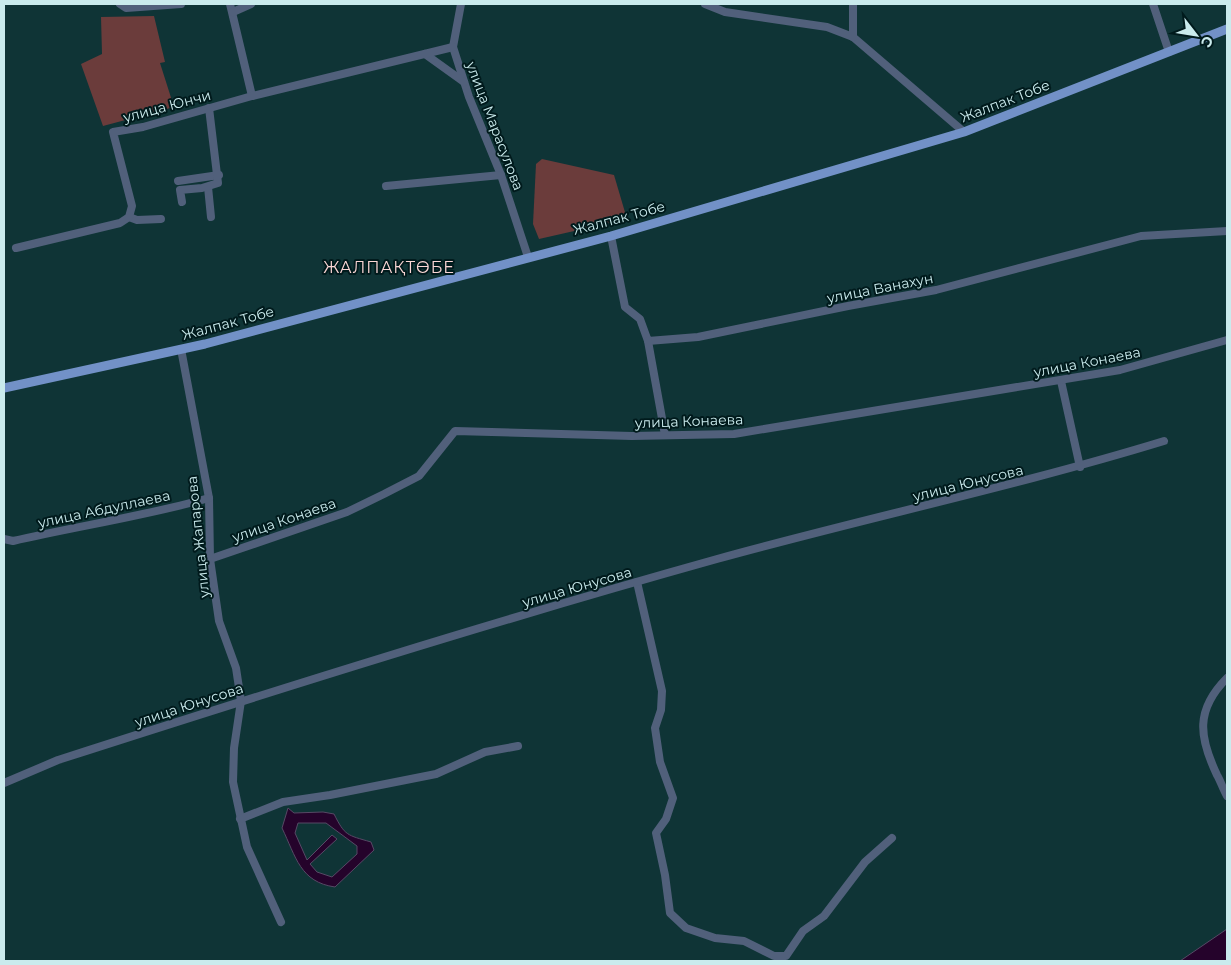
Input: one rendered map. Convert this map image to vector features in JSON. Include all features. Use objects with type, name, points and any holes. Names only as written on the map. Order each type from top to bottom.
[{"type":"main road","name":"Жалпак Тобе","points":[[4,388],[181,349],[611,236],[964,132],[1227,29]]},
{"type":"street","points":[[120,4],[126,8],[181,4]]},
{"type":"street","points":[[230,4],[252,96]]},
{"type":"street","points":[[233,12],[251,4]]},
{"type":"street","name":"улица Марасулова","points":[[460,4],[453,47],[464,82],[502,175],[528,257]]},
{"type":"street","points":[[705,4],[725,12],[826,28],[853,37],[964,132]]},
{"type":"street","points":[[853,4],[853,37]]},
{"type":"street","points":[[1153,4],[1170,52]]},
{"type":"street","name":"улица Юнчи","points":[[129,217],[132,206],[113,132],[143,127],[252,96],[453,47]]},
{"type":"street","points":[[425,54],[464,82]]},
{"type":"street","points":[[182,202],[180,190],[218,183],[209,108]]},
{"type":"street","points":[[178,181],[218,175]]},
{"type":"street","points":[[386,186],[502,175]]},
{"type":"street","points":[[208,186],[211,217]]},
{"type":"street","points":[[16,248],[120,223],[129,217],[137,220],[161,219]]},
{"type":"street","name":"улица Ванахун","points":[[648,341],[698,337],[936,290],[1141,236],[1227,231]]},
{"type":"street","points":[[611,236],[625,307],[640,319],[648,341],[665,435]]},
{"type":"street","name":"улица Конаева","points":[[210,559],[347,512],[384,494],[418,476],[455,431],[665,435],[734,434],[1120,370],[1227,340]]},
{"type":"street","name":"улица Жапарова","points":[[181,349],[209,498],[210,559],[219,620],[236,668],[241,701],[234,748],[233,782],[247,847],[281,922]]},
{"type":"street","points":[[1061,381],[1080,467]]},
{"type":"street","name":"улица Юнусова","points":[[4,783],[58,760],[436,640],[719,559],[1080,467],[1164,441]]},
{"type":"street","name":"улица Абдуллаева","points":[[4,539],[13,541],[84,525],[153,514],[209,498]]},
{"type":"street","points":[[637,582],[662,691],[661,710],[655,728],[660,762],[673,798],[666,819],[656,833],[665,875],[670,913],[686,928],[715,938],[744,941],[774,956],[786,956],[802,930],[824,916],[864,862],[892,838]]},
{"type":"street","points":[[1227,678],[1210,698],[1202,720],[1205,751],[1227,796]]},
{"type":"street","points":[[240,819],[283,802],[330,795],[436,774],[485,752],[518,746]]},
{"type":"shaded area","points":[[154,16],[165,62],[160,63],[174,107],[103,126],[81,64],[102,54],[101,17]]},
{"type":"shaded area","points":[[542,159],[614,175],[627,219],[539,239],[533,224],[536,164]]},
{"type":"shaded area","points":[[288,808],[294,813],[323,812],[334,814],[344,831],[352,836],[371,842],[374,850],[335,887],[314,880],[307,874],[296,858],[282,828]],"holes":[[[298,823],[326,823],[357,846],[357,854],[332,877],[317,872],[310,864],[337,839],[332,835],[307,860],[295,833]]]},
{"type":"shaded area","points":[[1227,929],[1227,960],[1180,961]]},
{"type":"district","name":"ЖАЛПАҚТӨБЕ","points":[[389,267]]}]
